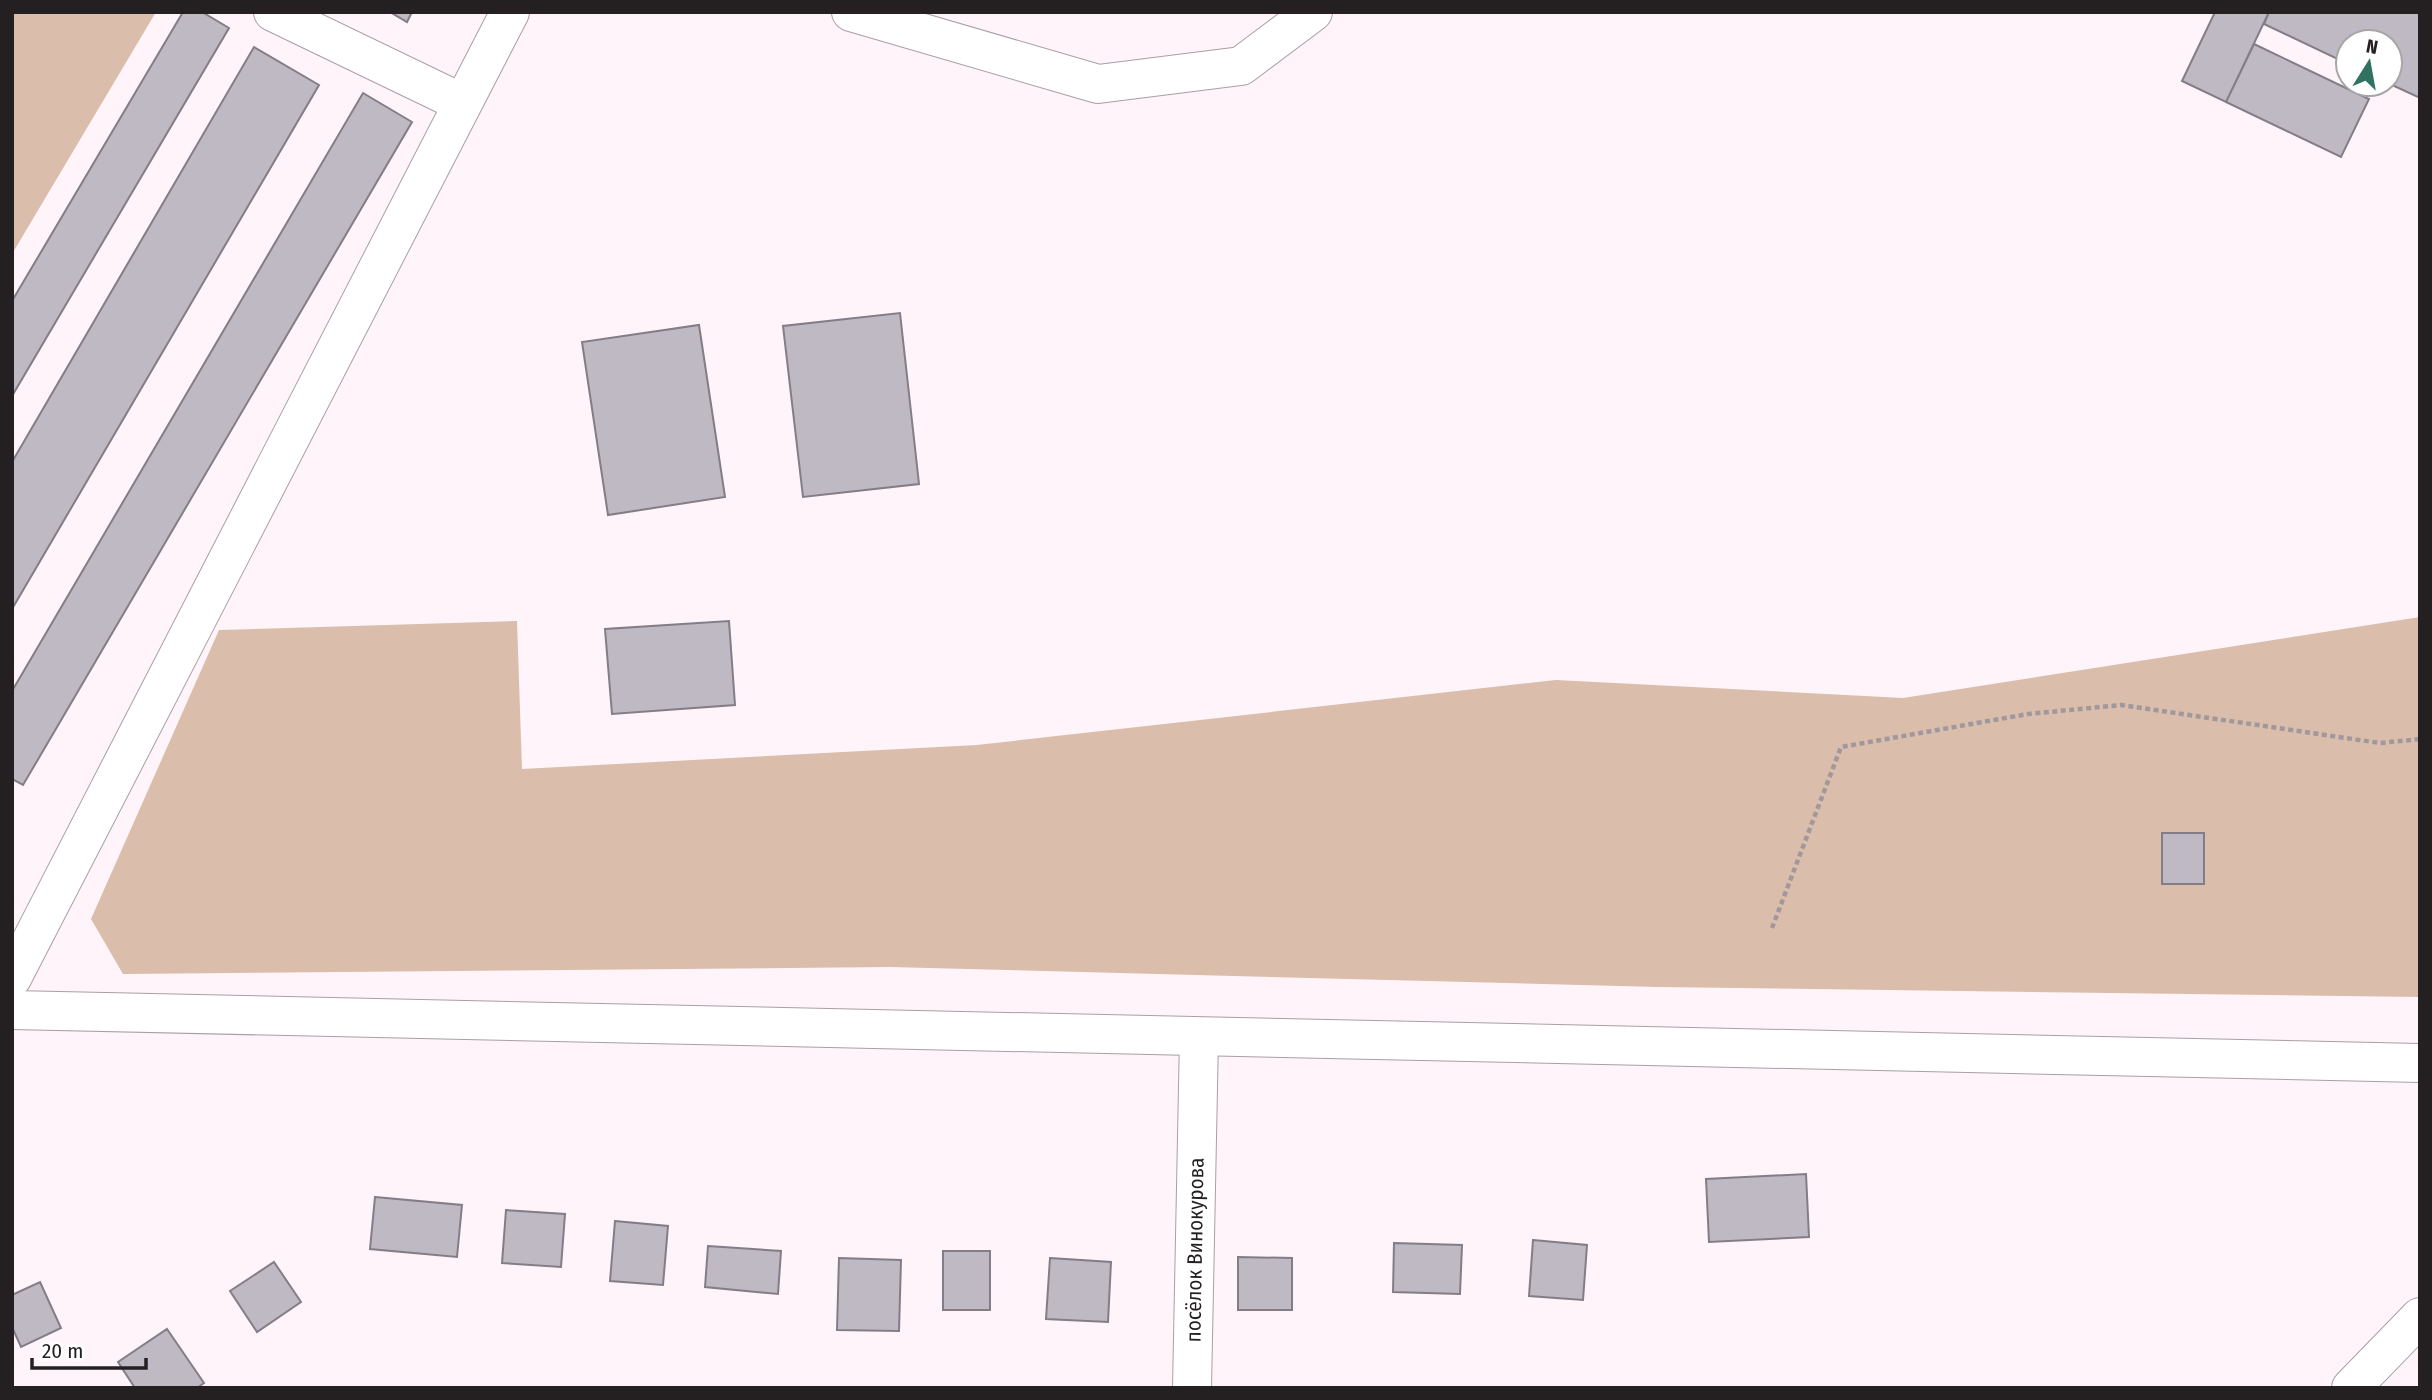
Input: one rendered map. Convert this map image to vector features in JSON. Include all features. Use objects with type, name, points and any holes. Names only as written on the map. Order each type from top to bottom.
[{"type":"main road","points":[[273,12],[462,103]]},
{"type":"main road","points":[[12,978],[510,12]]},
{"type":"main road","points":[[850,12],[1098,84],[1241,66],[1313,12]]},
{"type":"main road","points":[[12,1010],[2420,1063]]},
{"type":"main road","name":"посёлок Винокурова","points":[[1192,1388],[1199,1037]]},
{"type":"main road","points":[[2351,1388],[2420,1317]]},
{"type":"path","points":[[1772,928],[1841,747],[2028,714],[2121,705],[2380,743],[2420,739]]},
{"type":"shaded area","points":[[12,12],[156,12],[12,254]]},
{"type":"shaded area","points":[[2420,617],[2420,997],[1658,987],[890,967],[123,974],[91,919],[219,630],[517,621],[522,769],[977,745],[1556,680],[1903,698]]},
{"type":"building","points":[[183,12],[202,12],[229,28],[12,396],[12,301]]},
{"type":"building","points":[[390,12],[412,12],[407,22]]},
{"type":"building","points":[[2215,12],[2269,12],[2226,102],[2182,81]]},
{"type":"building","points":[[2269,12],[2420,12],[2420,98],[2404,91],[2404,28],[2334,28],[2334,57],[2264,24]]},
{"type":"building","points":[[2254,44],[2334,82],[2334,98],[2369,99],[2341,157],[2226,102]]},
{"type":"building","points":[[254,47],[319,85],[12,609],[12,462]]},
{"type":"building","points":[[363,93],[412,122],[23,785],[12,779],[12,691]]},
{"type":"building","points":[[900,313],[919,484],[803,497],[783,326]]},
{"type":"building","points":[[699,325],[725,497],[608,515],[582,342]]},
{"type":"building","points":[[729,621],[735,705],[612,714],[605,629]]},
{"type":"building","points":[[2162,833],[2204,833],[2204,884],[2162,884]]},
{"type":"building","points":[[1806,1174],[1809,1237],[1709,1242],[1706,1179]]},
{"type":"building","points":[[375,1197],[462,1205],[457,1257],[370,1249]]},
{"type":"building","points":[[506,1210],[565,1214],[561,1267],[502,1263]]},
{"type":"building","points":[[615,1221],[668,1226],[663,1285],[610,1281]]},
{"type":"building","points":[[1533,1240],[1587,1245],[1583,1300],[1529,1296]]},
{"type":"building","points":[[1394,1243],[1462,1245],[1460,1294],[1393,1292]]},
{"type":"building","points":[[708,1246],[781,1251],[778,1294],[705,1287]]},
{"type":"building","points":[[943,1251],[990,1251],[990,1310],[943,1310]]},
{"type":"building","points":[[1238,1257],[1292,1258],[1292,1310],[1238,1310]]},
{"type":"building","points":[[839,1258],[901,1260],[899,1331],[837,1330]]},
{"type":"building","points":[[1050,1258],[1111,1262],[1108,1322],[1046,1319]]},
{"type":"building","points":[[274,1262],[301,1302],[257,1332],[230,1291]]},
{"type":"building","points":[[40,1282],[61,1328],[21,1347],[12,1327],[12,1295]]},
{"type":"building","points":[[167,1329],[204,1383],[197,1388],[135,1388],[118,1362]]}]
